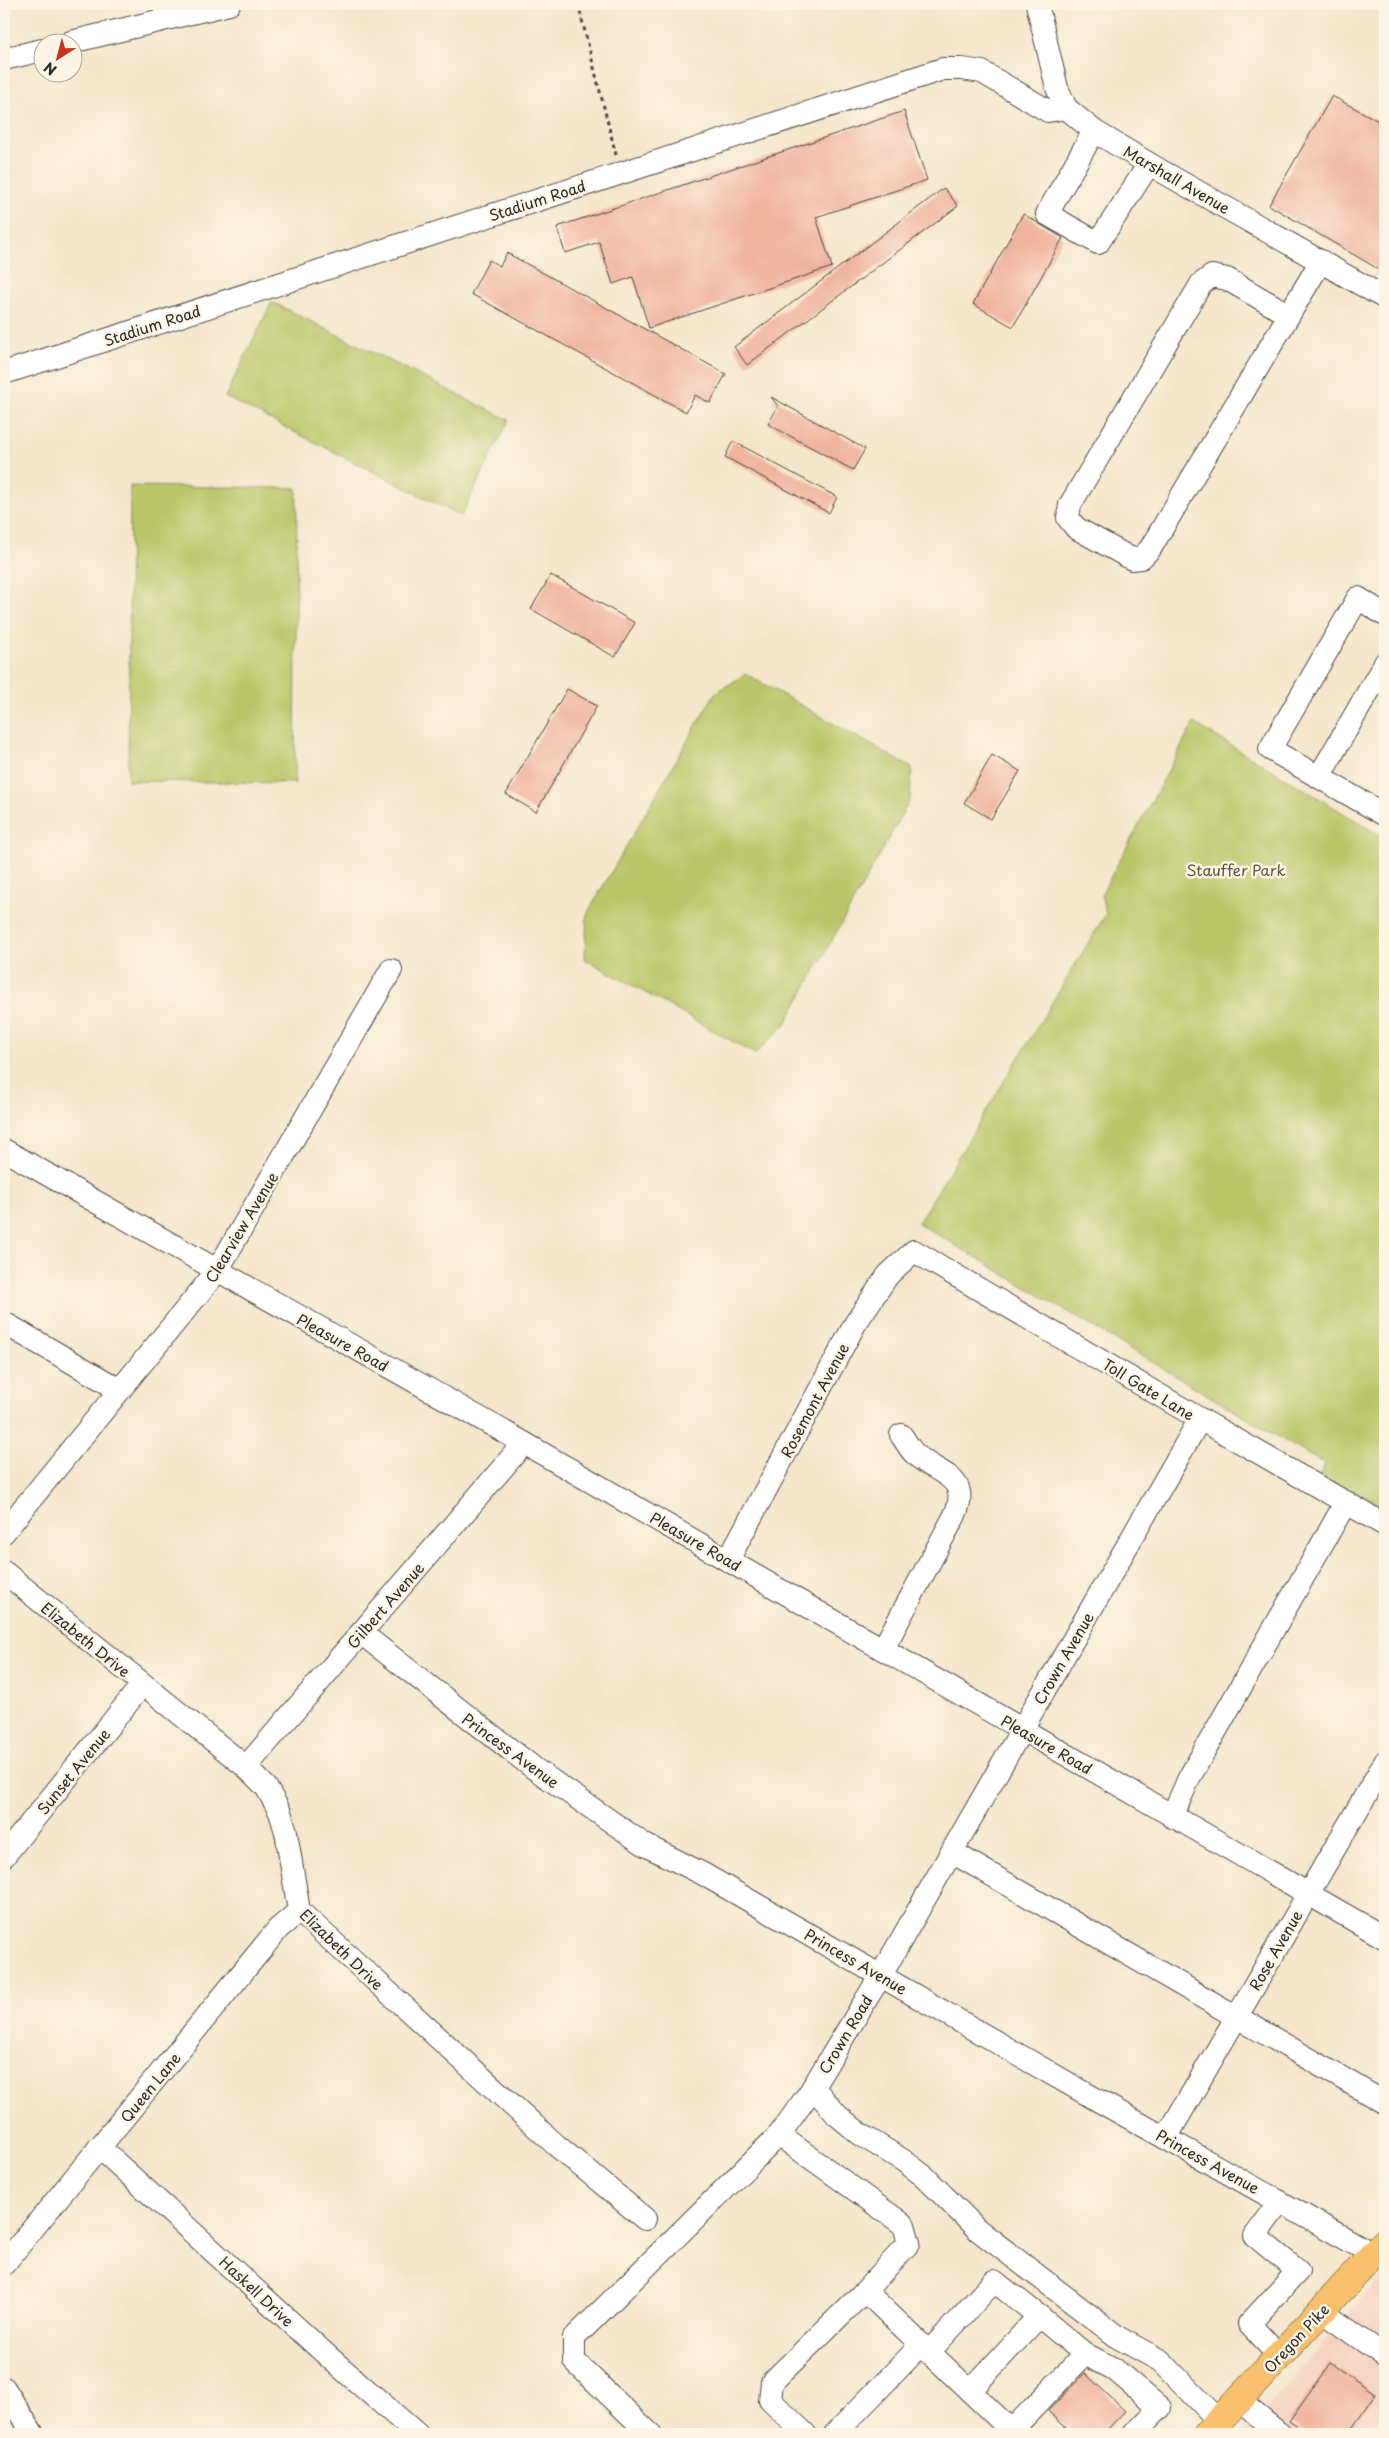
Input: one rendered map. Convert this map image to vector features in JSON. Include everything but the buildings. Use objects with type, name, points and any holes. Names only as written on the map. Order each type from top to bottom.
[{"type":"highway","name":"Oregon Pike","points":[[1213,2428],[1379,2248]]},
{"type":"street","points":[[82,39],[229,4]]},
{"type":"street","name":"Marshall Avenue","points":[[1037,4],[1057,88],[1066,108],[1094,130],[1149,164],[1385,298]]},
{"type":"street","points":[[4,59],[32,52]]},
{"type":"street","name":"Stadium Road","points":[[4,373],[943,68],[962,68],[982,72],[1048,111],[1066,108]]},
{"type":"street","points":[[1094,130],[1047,214],[1098,243],[1149,164]]},
{"type":"street","points":[[1289,315],[1227,279],[1212,276],[1201,284],[1070,505],[1068,518],[1076,528],[1132,559],[1141,558],[1150,549],[1289,315],[1321,261]]},
{"type":"street","points":[[1385,614],[1358,598],[1270,749],[1385,815]]},
{"type":"street","points":[[1319,777],[1385,663]]},
{"type":"street","name":"Clearview Avenue","points":[[4,1532],[217,1271],[391,970]]},
{"type":"street","name":"Pleasure Road","points":[[4,1150],[524,1443],[1385,1938]]},
{"type":"street","name":"Toll Gate Lane","points":[[914,1251],[1385,1525]]},
{"type":"street","name":"Rosemont Avenue","points":[[728,1560],[855,1324],[888,1275],[914,1251]]},
{"type":"street","points":[[4,1323],[120,1390]]},
{"type":"street","name":"Crown Avenue","points":[[881,1975],[1200,1419]]},
{"type":"street","points":[[883,1649],[955,1515],[961,1498],[958,1488],[949,1475],[915,1454],[901,1435]]},
{"type":"street","name":"Gilbert Avenue","points":[[246,1767],[524,1443]]},
{"type":"street","points":[[1172,1816],[1218,1727],[1346,1502]]},
{"type":"street","name":"Elizabeth Drive","points":[[4,1572],[246,1767],[266,1788],[280,1812],[286,1832],[299,1911],[556,2145],[645,2220]]},
{"type":"street","name":"Princess Avenue","points":[[361,1633],[535,1769],[645,1845],[703,1874],[1280,2202],[1379,2248]]},
{"type":"street","name":"Sunset Avenue","points":[[4,1856],[142,1685]]},
{"type":"street","name":"Rose Avenue","points":[[1166,2138],[1385,1762]]},
{"type":"street","points":[[952,1852],[1385,2103]]},
{"type":"street","name":"Queen Lane","points":[[4,2264],[98,2147],[122,2123],[278,1929],[299,1911]]},
{"type":"street","name":"Crown Road","points":[[650,2434],[574,2360],[574,2338],[779,2135],[812,2090],[881,1975]]},
{"type":"street","points":[[812,2090],[837,2116],[860,2134],[904,2161],[925,2177],[978,2230],[1119,2338],[1161,2361],[1213,2428]]},
{"type":"street","points":[[779,2135],[904,2225],[909,2243],[865,2291],[772,2382],[770,2400],[805,2434]]},
{"type":"street","name":"Haskell Drive","points":[[98,2147],[331,2359],[417,2434]]},
{"type":"street","points":[[1279,2356],[1248,2324],[1298,2272],[1255,2236],[1280,2202]]},
{"type":"street","points":[[835,2434],[994,2281],[1085,2354],[1114,2369],[1160,2408],[1134,2434]]},
{"type":"street","points":[[865,2291],[1013,2433],[1085,2354]]},
{"type":"street","points":[[1321,2311],[1385,2356]]},
{"type":"street","points":[[970,2391],[1039,2316]]},
{"type":"street","points":[[4,2388],[33,2434]]},
{"type":"street","points":[[1238,2400],[1280,2434]]},
{"type":"path","points":[[578,4],[621,173]]},
{"type":"shaded area","points":[[1385,2273],[1385,2406],[1369,2434],[1243,2434]]},
{"type":"green space","points":[[272,302],[509,420],[461,516],[225,397]]},
{"type":"green space","points":[[130,486],[297,488],[295,783],[128,781]]},
{"type":"green space","points":[[746,674],[912,768],[910,800],[785,1025],[755,1054],[585,959],[587,914],[715,693]]},
{"type":"green space","name":"Stauffer Park","points":[[1194,723],[1385,838],[1385,1525],[1317,1486],[1324,1464],[918,1223],[1106,914],[1101,895]]}]
